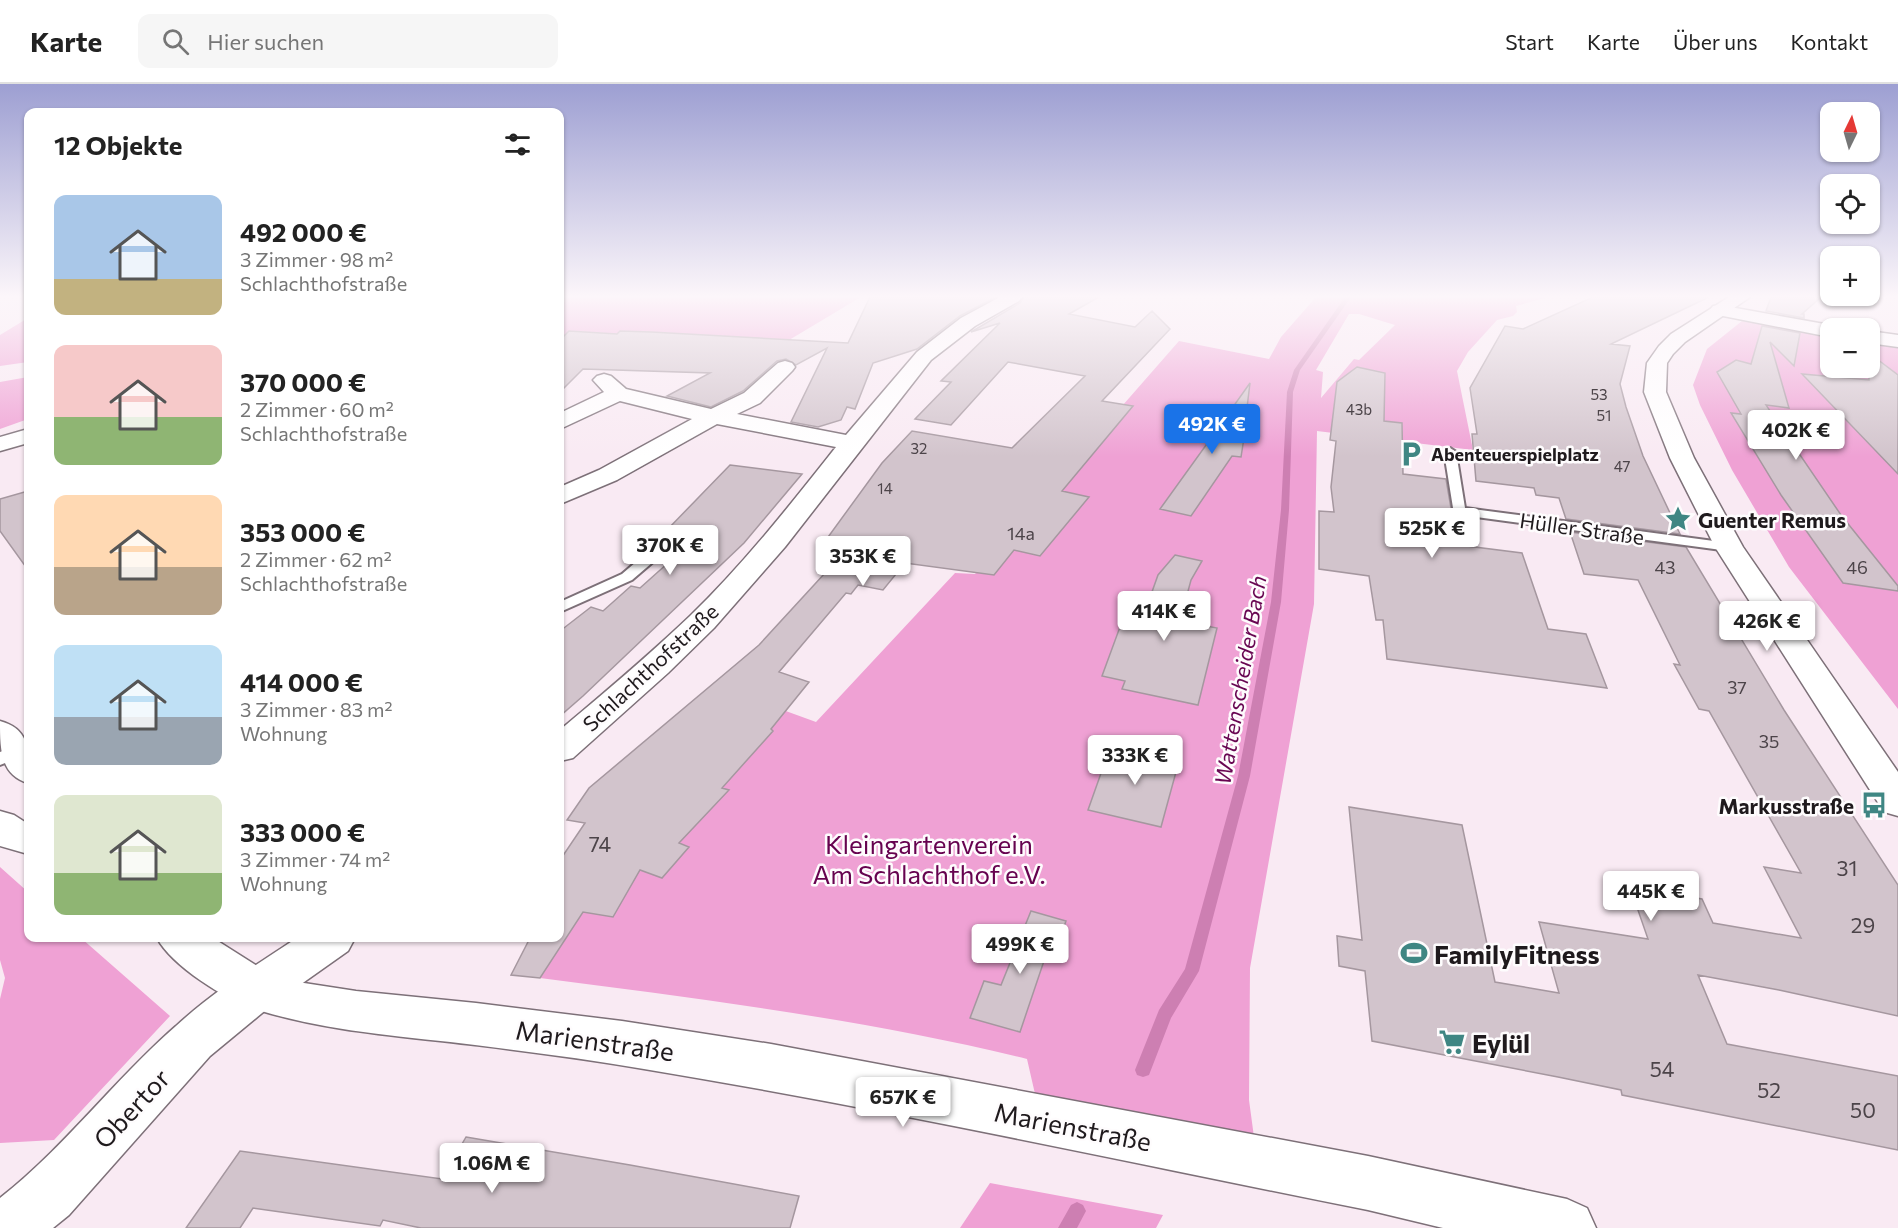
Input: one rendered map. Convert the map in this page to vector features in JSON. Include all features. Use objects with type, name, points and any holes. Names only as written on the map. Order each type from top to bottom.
[{"type":"street","name":"Schlachthofstraße","points":[[564,746],[656,666],[703,621],[775,541],[852,443],[924,356],[931,350]]},
{"type":"street","points":[[1666,350],[1657,363],[1655,392],[1682,458],[1729,548],[1898,802]]},
{"type":"street","points":[[564,494],[608,475],[710,418],[752,398],[784,368]]},
{"type":"street","points":[[564,419],[611,387],[710,418],[852,443]]},
{"type":"street","points":[[0,444],[24,437]]},
{"type":"street","points":[[0,825],[12,835],[24,838]]},
{"type":"street","name":"Marienstraße","points":[[185,942],[210,961],[256,990],[304,1003],[356,1012],[476,1024],[621,1043],[771,1067],[1368,1183],[1567,1228]]},
{"type":"street","points":[[256,990],[326,942]]},
{"type":"street","name":"Obertor","points":[[9,1228],[49,1195],[193,1041],[256,990]]},
{"type":"lane","name":"Hüller Straße","points":[[1450,452],[1459,511],[1729,548]]},
{"type":"lane","points":[[564,605],[627,577],[676,535]]},
{"type":"green space","points":[[0,350],[24,350],[24,363],[0,366]]},
{"type":"green space","name":"Kleingartenverein Am Schlachthof e.V.","points":[[1171,350],[1226,350],[1269,359],[1274,350],[1328,350],[1316,370],[1323,372],[1321,398],[1354,359],[1359,360],[1369,350],[1469,350],[1457,371],[1473,450],[1317,431],[1314,604],[1250,968],[1249,1100],[1256,1152],[1038,1107],[1027,1059],[846,1022],[540,978],[583,912],[772,706],[816,722],[955,573],[975,574]]},
{"type":"green space","points":[[1706,350],[1820,350],[1820,378],[1880,378],[1880,350],[1898,350],[1898,709],[1789,567],[1732,470],[1700,405],[1693,385]]},
{"type":"green space","points":[[24,378],[24,420],[0,429],[0,382]]},
{"type":"green space","points":[[0,867],[24,888],[24,942],[86,942],[170,1016],[54,1140],[0,1143],[0,999],[5,978],[0,960]]},
{"type":"green space","points":[[990,1183],[1163,1215],[1156,1228],[960,1228]]},
{"type":"building","points":[[564,350],[823,350],[796,365],[786,359],[777,361],[743,391],[711,407],[667,396],[710,373],[583,369],[564,388]]},
{"type":"building","points":[[826,350],[913,350],[873,363],[855,409],[847,407],[841,420],[818,427],[791,422]]},
{"type":"building","points":[[972,350],[1150,350],[1102,401],[1133,406],[1062,491],[1089,497],[1040,556],[1014,550],[994,575],[905,563],[883,590],[858,585],[851,594],[846,593],[779,672],[809,682],[771,729],[773,731],[722,788],[729,790],[679,843],[689,847],[662,878],[640,870],[613,917],[583,912],[564,941],[564,854],[585,823],[567,820],[589,788],[759,645],[848,548],[823,544],[882,463],[912,431],[1012,448],[1085,376],[1008,362],[951,425],[915,419],[951,382],[941,381]]},
{"type":"building","points":[[1491,350],[1629,350],[1620,384],[1626,407],[1643,456],[1680,534],[1566,519],[1559,498],[1536,495],[1534,488],[1476,481],[1472,434],[1477,434],[1470,388]]},
{"type":"building","points":[[1755,350],[1772,350],[1789,408],[1766,405],[1841,515],[1898,586],[1898,591],[1843,583],[1781,495],[1731,413],[1741,414],[1717,372],[1736,360],[1751,364]]},
{"type":"building","points":[[1778,350],[1797,350],[1794,366]]},
{"type":"building","points":[[1880,361],[1898,375],[1898,474],[1802,374],[1820,376],[1820,378],[1869,380],[1869,378],[1880,378]]},
{"type":"building","points":[[1357,367],[1385,373],[1384,421],[1402,423],[1403,474],[1446,479],[1452,514],[1458,517],[1467,546],[1522,553],[1548,629],[1586,634],[1607,688],[1387,659],[1383,620],[1376,620],[1369,576],[1319,569],[1319,511],[1334,512],[1331,487],[1336,441],[1330,440],[1337,382]]},
{"type":"building","points":[[1250,383],[1246,416],[1255,422],[1244,438],[1241,457],[1232,456],[1191,516],[1160,509],[1209,441],[1195,438],[1220,405],[1233,407]]},
{"type":"building","points":[[730,465],[802,474],[744,543],[564,713],[564,628],[591,607],[603,611],[631,586],[640,588],[697,537],[685,535],[683,531],[676,529],[665,532]]},
{"type":"building","points":[[24,492],[24,564],[0,531],[0,499]]},
{"type":"building","points":[[1570,532],[1686,547],[1784,710],[1898,885],[1898,1016],[1698,975],[1727,1044],[1898,1076],[1898,1150],[1622,1095],[1621,1090],[1372,1041],[1365,971],[1339,966],[1337,936],[1362,940],[1349,807],[1462,825],[1495,982],[1559,993],[1539,922],[1648,939],[1630,887],[1702,899],[1713,923],[1801,938],[1764,867],[1801,873],[1709,711],[1699,709],[1674,664],[1680,665],[1638,580],[1584,574]]},
{"type":"building","points":[[1175,555],[1202,561],[1191,580],[1180,621],[1217,628],[1198,705],[1122,689],[1125,681],[1102,676],[1124,616],[1142,620],[1158,575]]},
{"type":"building","points":[[1111,745],[1179,761],[1161,827],[1088,810]]},
{"type":"building","points":[[1031,911],[1066,921],[1054,954],[1047,952],[1020,1032],[970,1018],[984,981],[1001,985]]},
{"type":"building","points":[[528,942],[563,942],[540,978],[511,975]]},
{"type":"building","points":[[466,1137],[799,1196],[790,1228],[421,1228],[383,1220],[380,1226],[253,1208],[240,1228],[186,1228],[240,1151],[442,1179]]},
{"type":"waterway","name":"Wattenscheider Bach","points":[[1143,1070],[1164,1015],[1192,971],[1244,776],[1276,602],[1285,510],[1290,392],[1297,370],[1311,350]]},
{"type":"waterway","name":"Wattenscheider Bach","points":[[1067,1228],[1077,1211]]},
{"type":"place","name":"Abenteuerspielplatz","points":[[1411,454]]},
{"type":"place","name":"Guenter Remus","points":[[1678,519]]},
{"type":"place","name":"Markusstraße","points":[[1874,805]]},
{"type":"place","name":"FamilyFitness","points":[[1414,953]]},
{"type":"place","name":"Eylül","points":[[1452,1042]]}]
